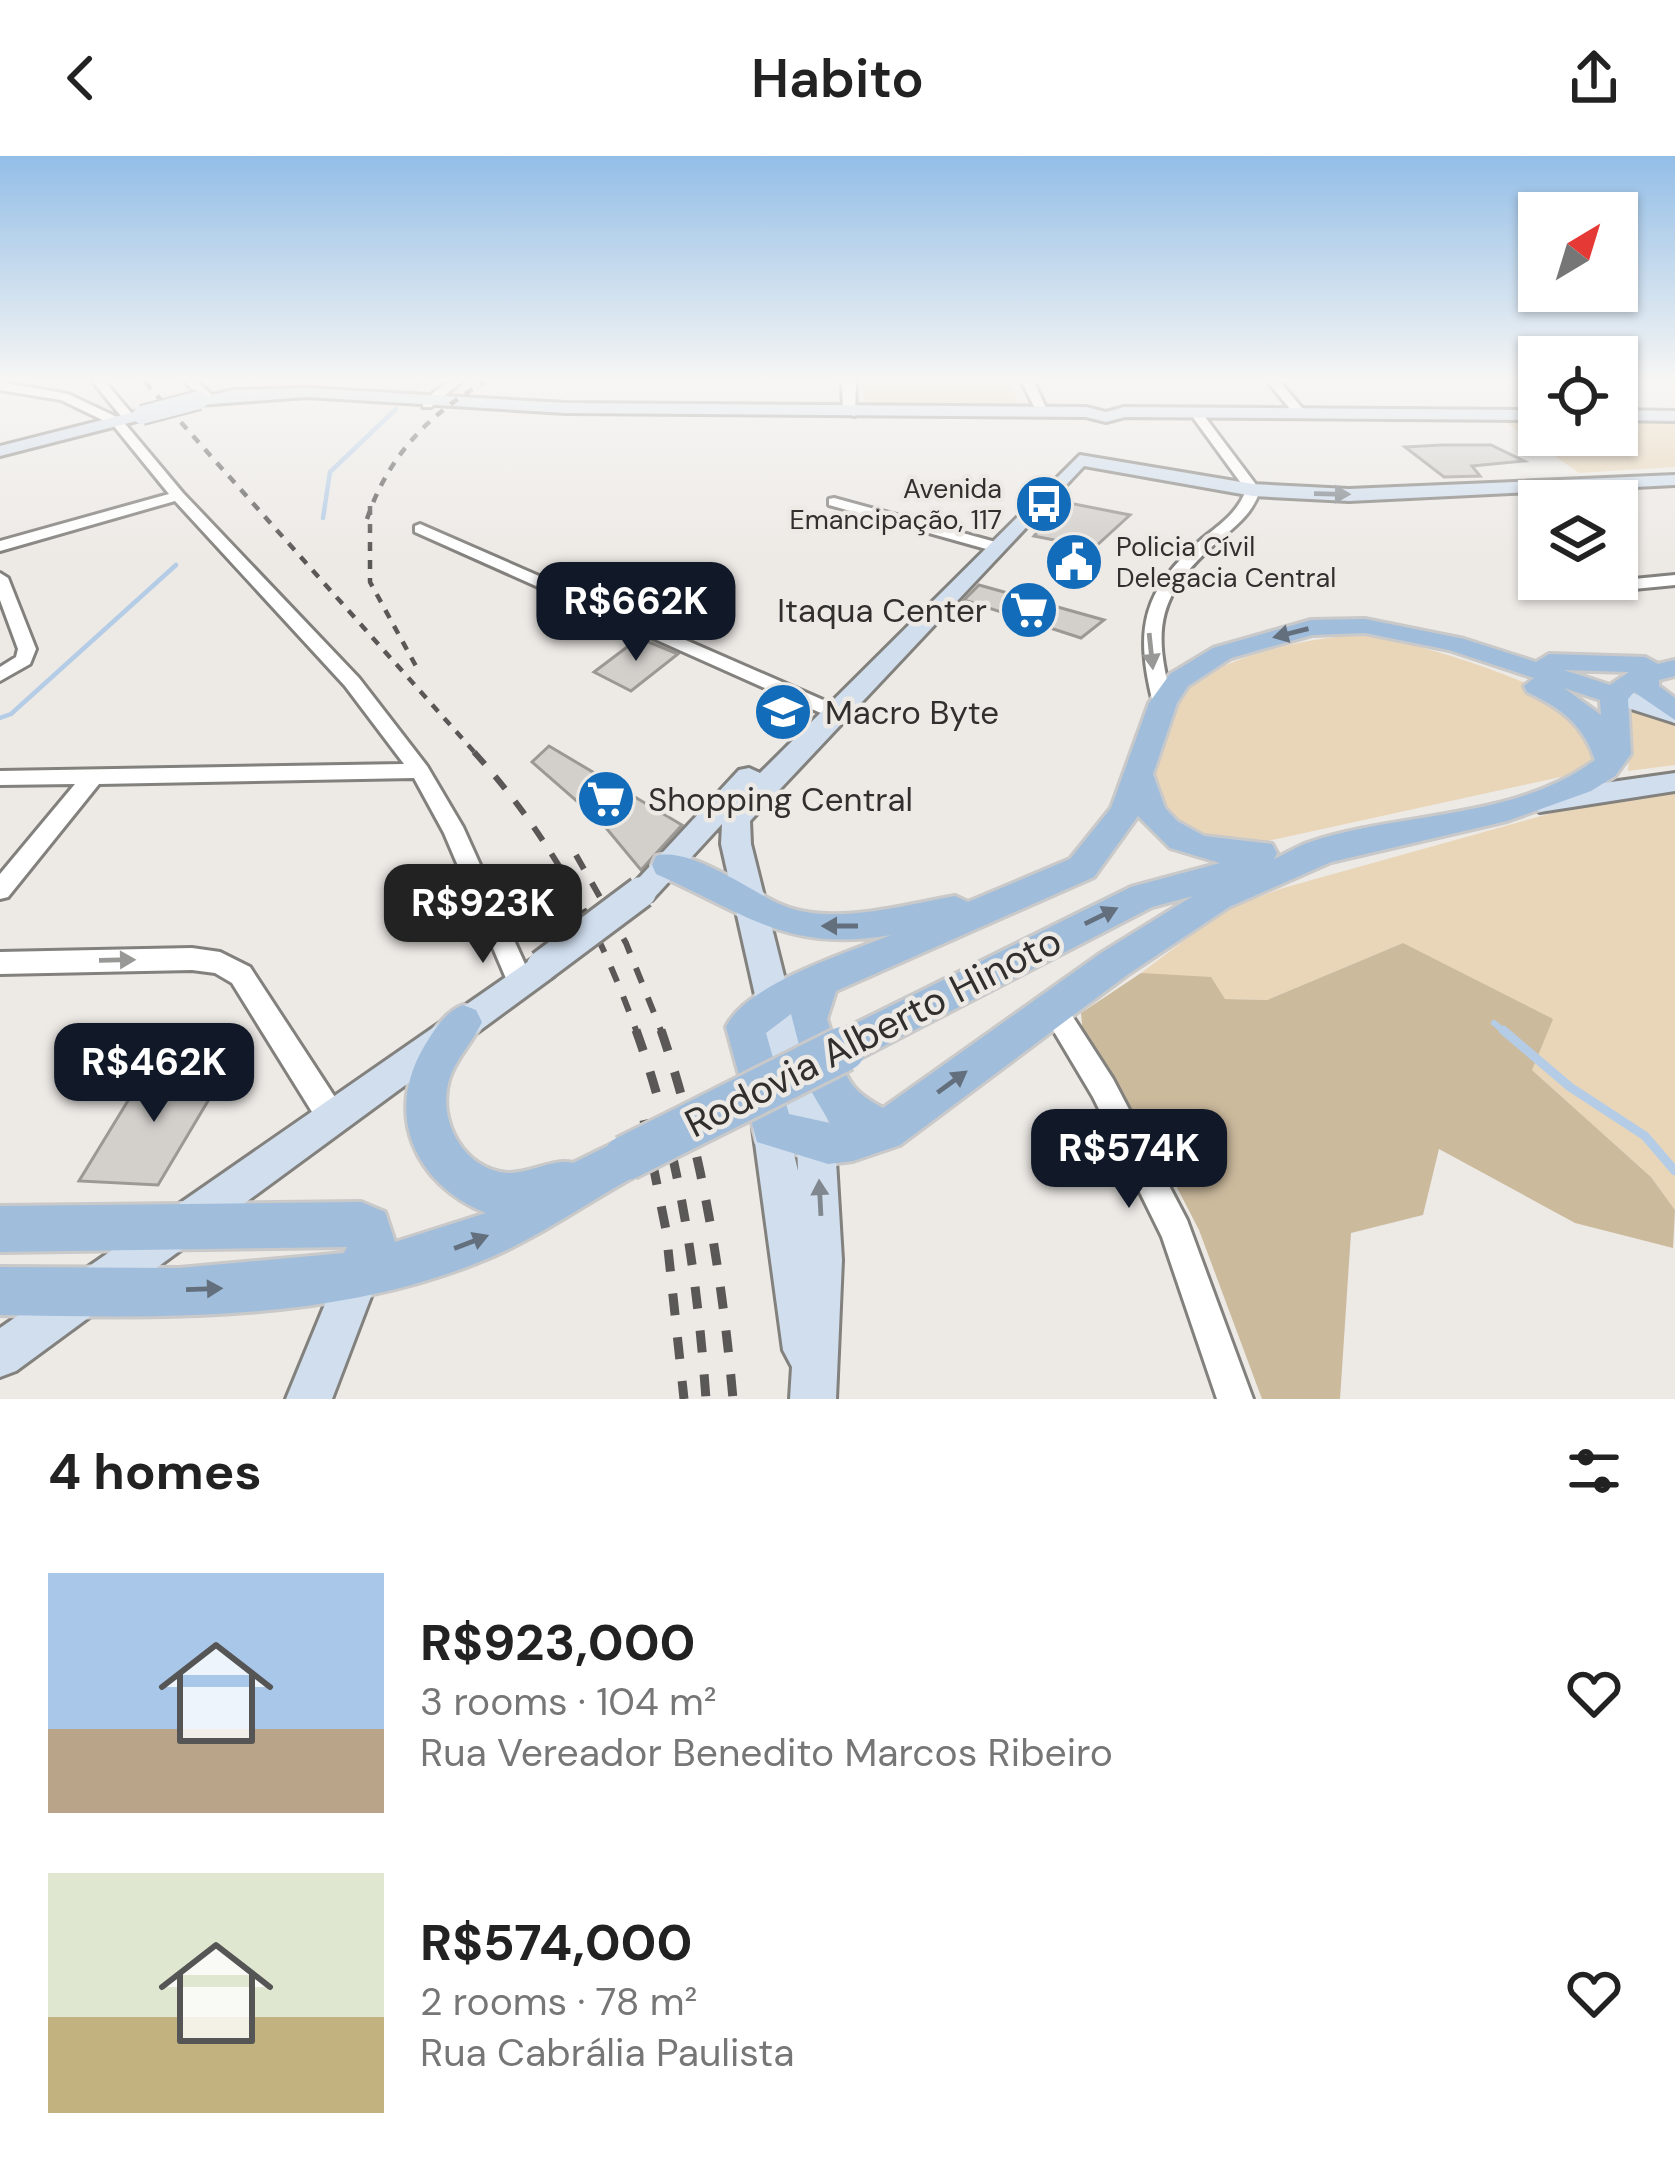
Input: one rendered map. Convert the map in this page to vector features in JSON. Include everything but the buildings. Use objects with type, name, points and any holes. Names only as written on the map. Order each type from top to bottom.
[{"type":"main road","points":[[0,451],[43,440]]},
{"type":"main road","points":[[812,1399],[791,1231],[772,1129],[751,906],[734,830],[752,797],[830,710],[1096,440]]},
{"type":"main road","points":[[1084,454],[1253,490],[1349,495],[1675,480]]},
{"type":"main road","points":[[759,1016],[821,981],[1082,868],[1107,841],[1139,776],[1162,703],[1179,680],[1198,665],[1255,643],[1340,624],[1574,665],[1666,668]]},
{"type":"main road","points":[[1406,633],[1576,706],[1594,723],[1610,764]]},
{"type":"main road","points":[[1455,644],[1675,713]]},
{"type":"main road","points":[[1610,764],[1618,750],[1615,696],[1623,682],[1666,668]]},
{"type":"main road","points":[[1666,668],[1645,689],[1675,713]]},
{"type":"main road","points":[[0,1354],[641,892],[724,802],[830,710]]},
{"type":"main road","name":"Rodovia Alberto Hinoto","points":[[0,1291],[87,1294],[254,1287],[359,1274],[477,1240],[549,1204],[584,1178],[1143,896],[1518,806],[1588,779],[1610,764]]},
{"type":"main road","points":[[1139,776],[1142,802],[1151,816],[1183,840],[1227,854],[1327,850]]},
{"type":"main road","points":[[1518,806],[1675,782]]},
{"type":"main road","points":[[772,1129],[816,1144],[845,1146],[885,1131],[1053,1008],[1217,898],[1327,850]]},
{"type":"main road","points":[[668,865],[751,906],[802,924],[842,928],[997,903]]},
{"type":"main road","points":[[821,981],[808,1019],[831,1091],[845,1109],[885,1131]]},
{"type":"main road","points":[[759,1016],[816,1144],[821,1260],[812,1399]]},
{"type":"main road","points":[[463,1022],[427,1084],[428,1116],[442,1160],[466,1183],[513,1195],[584,1178]]},
{"type":"main road","points":[[0,1229],[361,1224],[372,1234],[372,1241],[309,1399]]},
{"type":"street","points":[[143,440],[178,496],[352,682],[420,771],[531,974]]},
{"type":"street","points":[[1162,703],[1148,656],[1151,617],[1173,576],[1245,512],[1253,490],[1216,440]]},
{"type":"street","points":[[0,546],[178,496]]},
{"type":"street","points":[[835,502],[990,545]]},
{"type":"street","points":[[420,529],[830,710]]},
{"type":"street","points":[[0,578],[4,602],[27,649],[24,660],[0,675]]},
{"type":"street","points":[[1638,584],[1675,580]]},
{"type":"street","points":[[0,778],[420,771]]},
{"type":"street","points":[[0,890],[93,777]]},
{"type":"street","points":[[0,963],[192,959],[220,963],[241,975],[332,1118]]},
{"type":"street","points":[[1053,1008],[1103,1088],[1176,1231],[1235,1399]]},
{"type":"shaded area","points":[[1638,440],[1675,440],[1675,467],[1579,473],[1554,456],[1638,456]]},
{"type":"shaded area","points":[[1357,635],[1439,652],[1537,688],[1579,714],[1596,758],[1574,774],[1259,843],[1214,840],[1162,809],[1149,780],[1180,687],[1265,651]]},
{"type":"shaded area","points":[[1617,700],[1675,717],[1675,765],[1628,771]]},
{"type":"shaded area","points":[[1675,790],[1675,1210],[1651,1177],[1532,1070],[1403,943],[1267,1000],[1225,999],[1141,973],[1226,909],[1283,888],[1552,813]]},
{"type":"shaded area","points":[[1403,943],[1553,1019],[1532,1070],[1651,1177],[1675,1210],[1673,1248],[1575,1223],[1439,1149],[1423,1215],[1351,1233],[1340,1399],[1262,1399],[1199,1230],[1156,1147],[1083,1035],[1081,1013],[1141,973],[1211,977],[1225,999],[1267,1000]]},
{"type":"waterway","points":[[323,518],[330,472],[364,440]]},
{"type":"waterway","points":[[0,718],[11,714],[176,565]]},
{"type":"waterway","points":[[1494,1023],[1506,1033]]},
{"type":"waterway","points":[[1503,1030],[1570,1087],[1645,1136],[1675,1171]]},
{"type":"railway","points":[[197,440],[477,755]]},
{"type":"railway","points":[[370,512],[386,476],[411,440]]},
{"type":"railway","points":[[370,506],[370,512]]},
{"type":"railway","points":[[367,519],[370,512]]},
{"type":"railway","points":[[370,512],[370,582],[417,668]]},
{"type":"railway","points":[[474,752],[526,816],[570,884],[637,1033]]},
{"type":"railway","points":[[576,855],[626,943],[662,1032]]},
{"type":"railway","points":[[662,1032],[688,1120],[708,1213],[733,1399]]},
{"type":"railway","points":[[637,1033],[664,1120],[684,1212],[706,1399]]},
{"type":"railway","points":[[644,1120],[666,1230],[684,1399]]},
{"type":"place","name":"Avenida Emancipação, 117","points":[[1044,504]]},
{"type":"place","name":"Policia Cívil Delegacia Central","points":[[1074,562]]},
{"type":"place","name":"Itaqua Center","points":[[1029,610]]},
{"type":"place","name":"Macro Byte","points":[[783,712]]},
{"type":"place","name":"Shopping Central","points":[[606,799]]}]
